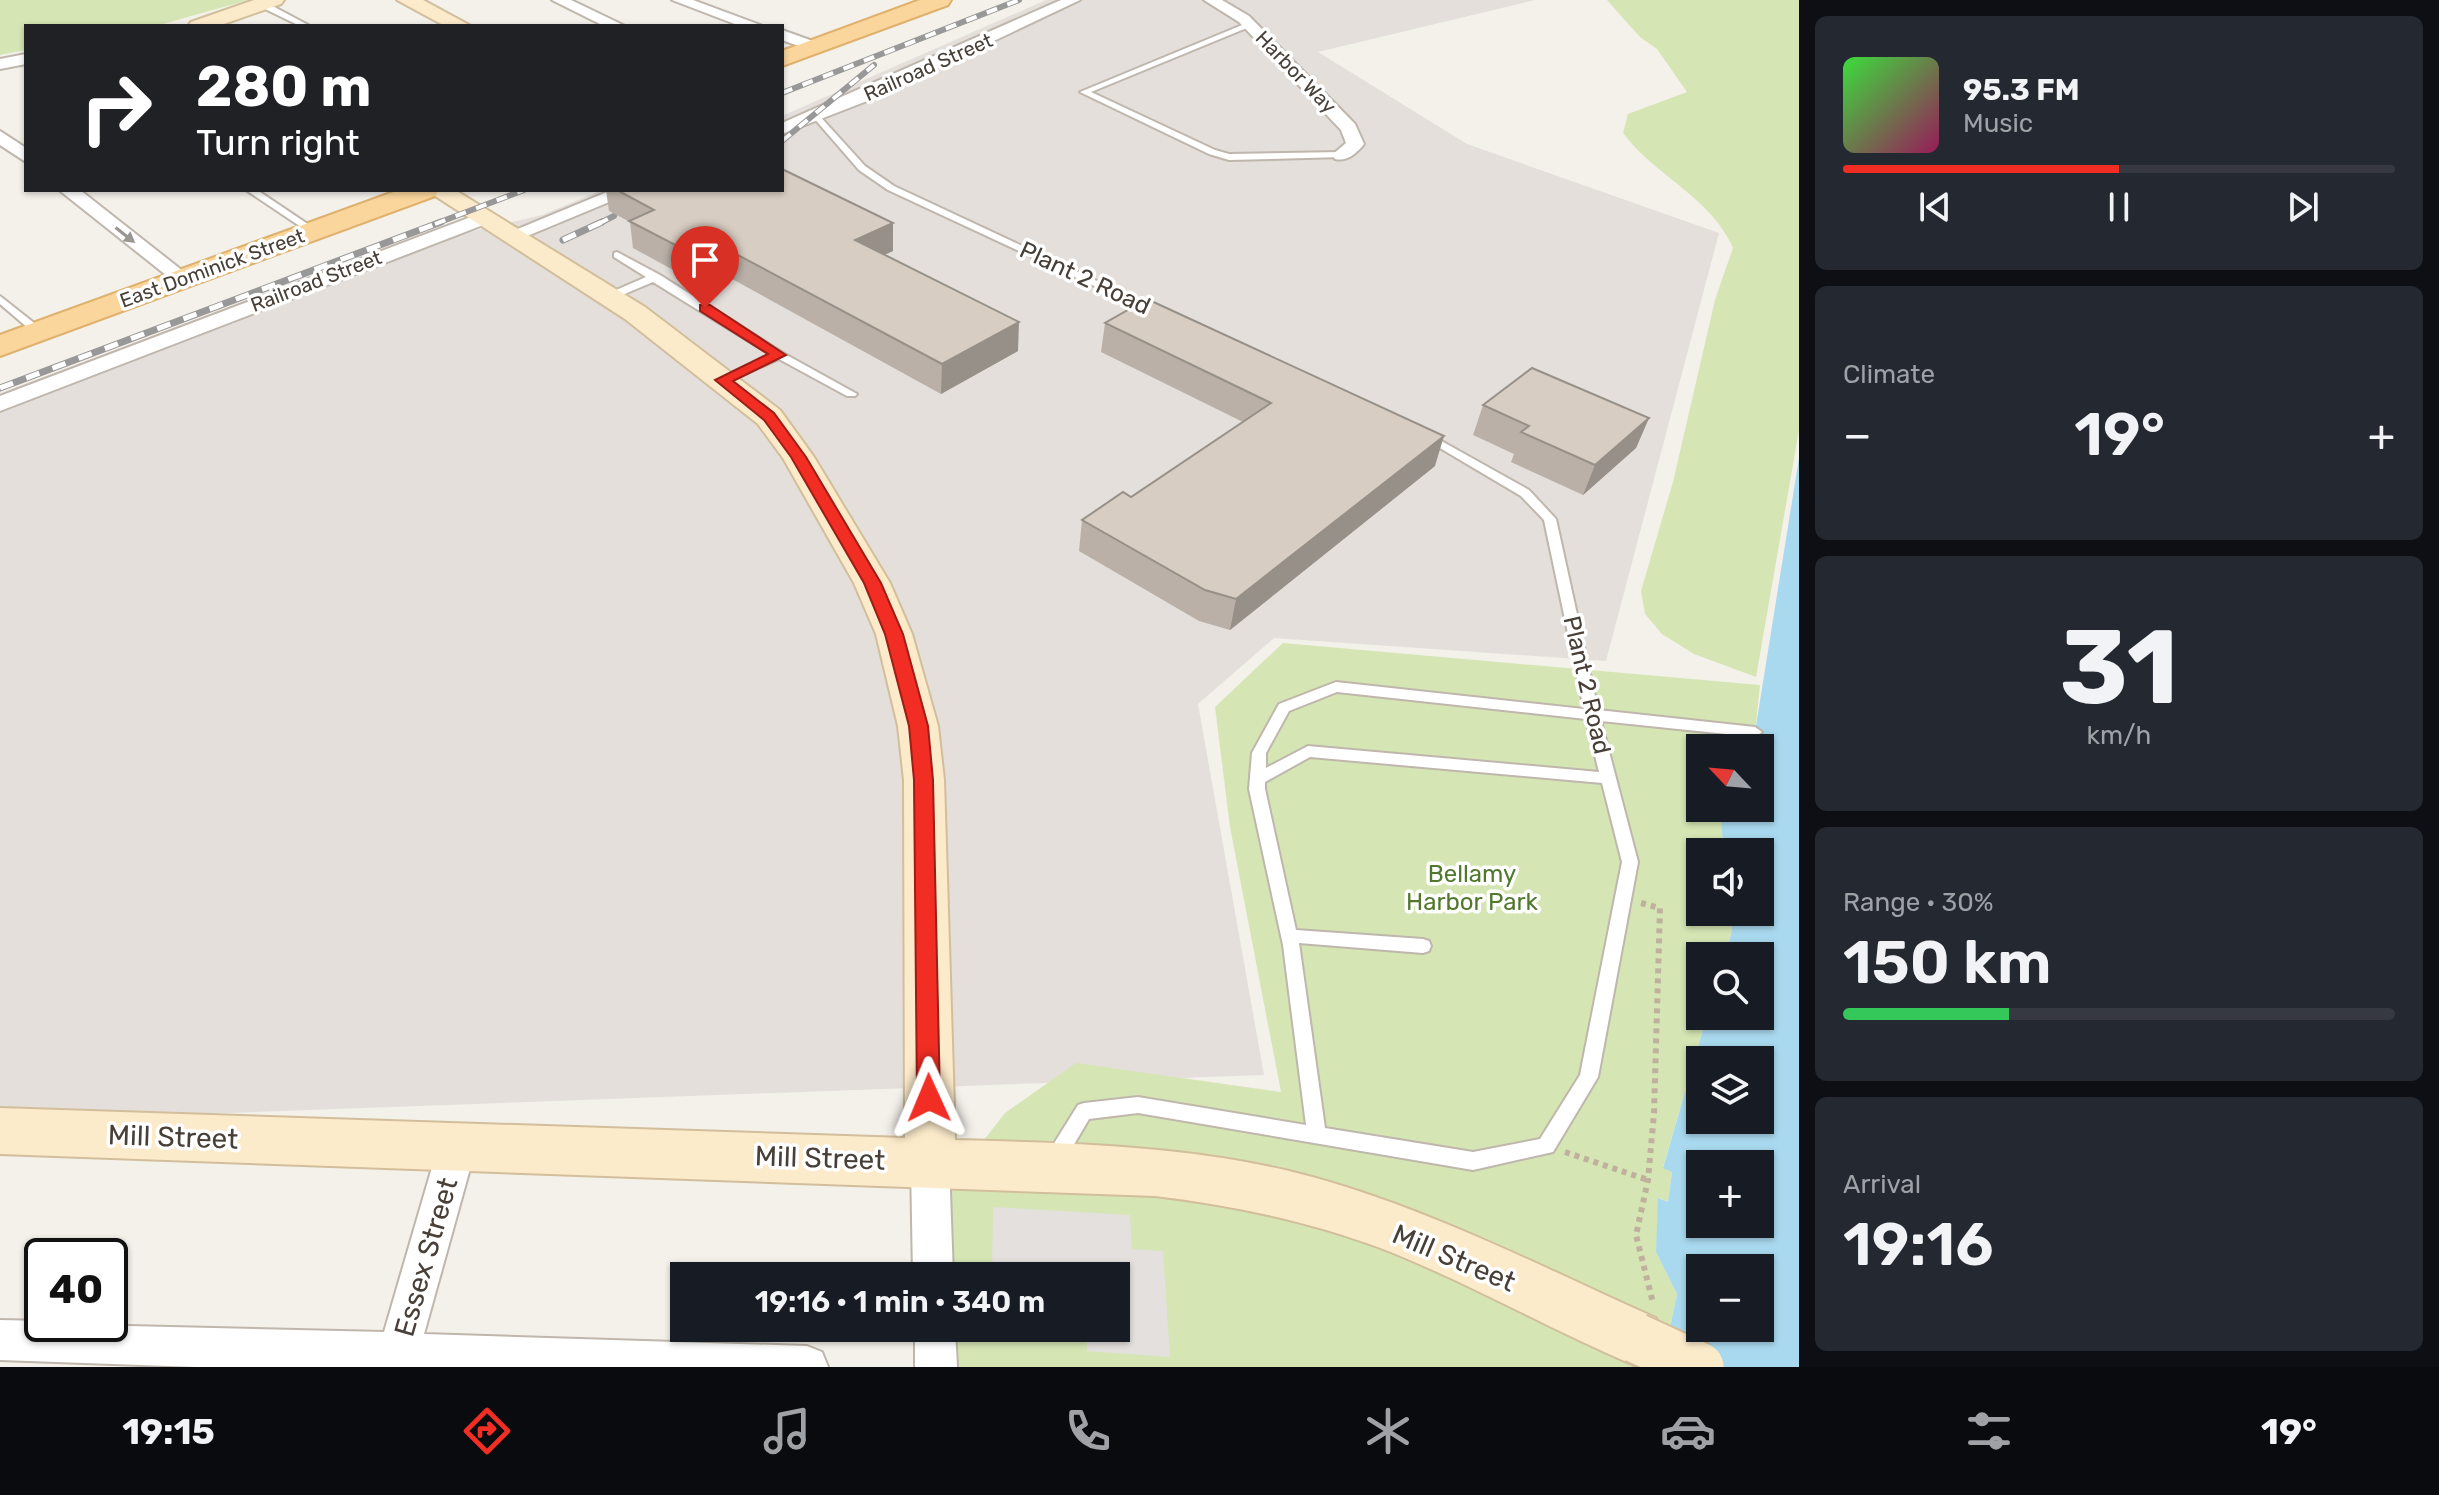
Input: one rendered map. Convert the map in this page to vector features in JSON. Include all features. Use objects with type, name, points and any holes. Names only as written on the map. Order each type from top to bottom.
[{"type":"main road","points":[[784,58],[931,1]]},
{"type":"main road","name":"East Dominick Street","points":[[0,346],[420,192]]},
{"type":"street","points":[[407,0],[457,24]]},
{"type":"street","points":[[559,0],[613,24]]},
{"type":"street","points":[[679,0],[749,24]]},
{"type":"street","name":"Railroad Street","points":[[784,128],[1073,0]]},
{"type":"street","name":"Harbor Way","points":[[1211,0],[1232,10],[1250,25],[1349,128],[1355,144],[1341,155]]},
{"type":"street","points":[[198,24],[268,2]]},
{"type":"street","points":[[784,36],[815,47]]},
{"type":"street","points":[[0,64],[24,59]]},
{"type":"street","points":[[0,136],[24,155]]},
{"type":"street","points":[[71,192],[183,279]]},
{"type":"street","points":[[441,192],[611,296],[769,417],[798,457],[872,583],[894,634],[918,726],[924,780],[933,1262]]},
{"type":"street","name":"Railroad Street","points":[[0,404],[498,226],[622,192]]},
{"type":"street","name":"Mill Street","points":[[0,1131],[1050,1166],[1206,1176],[1341,1210],[1643,1329],[1699,1367]]},
{"type":"street","name":"Essex Street","points":[[397,1360],[457,1147]]},
{"type":"street","points":[[0,1340],[397,1360],[807,1367]]},
{"type":"street","points":[[935,1342],[936,1367]]},
{"type":"lane","points":[[268,2],[303,24]]},
{"type":"lane","points":[[1250,25],[1084,92],[1229,157],[1341,155]]},
{"type":"lane","name":"Plant 2 Road","points":[[816,115],[862,168],[891,188],[1175,320]]},
{"type":"lane","points":[[254,192],[313,231]]},
{"type":"lane","points":[[617,255],[779,355],[851,394]]},
{"type":"lane","points":[[611,296],[656,277]]},
{"type":"lane","points":[[0,299],[39,332]]},
{"type":"lane","points":[[723,380],[779,355]]},
{"type":"lane","name":"Plant 2 Road","points":[[1417,431],[1525,493],[1550,519],[1593,715],[1630,862],[1589,1077],[1546,1146]]},
{"type":"lane","points":[[1317,1135],[1290,936],[1258,779],[1259,753],[1284,708],[1336,687],[1755,732]]},
{"type":"lane","points":[[1258,779],[1308,751],[1609,778]]},
{"type":"lane","points":[[1290,936],[1423,946]]},
{"type":"lane","points":[[1050,1166],[1084,1111],[1138,1105],[1473,1161],[1546,1146]]},
{"type":"path","points":[[1624,898],[1660,908],[1654,1113],[1648,1180],[1636,1235],[1653,1304],[1643,1329]]},
{"type":"path","points":[[1546,1146],[1648,1180]]},
{"type":"shaded area","points":[[1046,0],[1535,0],[1318,52],[1467,144],[1719,233],[1606,661],[1274,638],[1198,704],[1264,1075],[145,1116],[0,1111],[0,411],[453,236],[542,215],[597,192],[784,192],[784,115]]},
{"type":"shaded area","points":[[993,1207],[1130,1215],[1132,1249],[1163,1251],[1170,1357],[1087,1351],[1087,1342],[1130,1342],[1130,1262],[992,1262]]},
{"type":"green space","points":[[0,0],[248,0],[163,24],[24,24],[24,50],[0,55]]},
{"type":"green space","points":[[1607,0],[1799,0],[1799,430],[1756,677],[1694,654],[1662,634],[1645,614],[1641,591],[1673,482],[1715,300],[1733,248],[1711,215],[1623,133],[1628,114],[1687,92],[1657,49],[1640,37]]},
{"type":"green space","name":"Bellamy Harbor Park","points":[[1283,643],[1760,685],[1754,734],[1686,734],[1686,822],[1721,822],[1723,838],[1686,838],[1686,926],[1731,926],[1732,931],[1729,942],[1686,942],[1686,1030],[1703,1030],[1698,1046],[1686,1046],[1686,1088],[1663,1167],[1672,1171],[1668,1202],[1659,1198],[1656,1252],[1677,1294],[1662,1367],[944,1367],[943,1342],[1130,1342],[1130,1262],[946,1262],[949,1185],[1005,1113],[1076,1063],[1281,1092],[1230,827],[1215,707]]},
{"type":"water","points":[[1799,458],[1799,1367],[1662,1367],[1677,1294],[1656,1252],[1658,1198],[1668,1202],[1672,1172],[1663,1168],[1686,1089],[1686,1134],[1774,1134],[1774,1046],[1698,1046],[1703,1030],[1774,1030],[1774,942],[1729,942],[1731,926],[1774,926],[1774,838],[1723,838],[1721,823],[1774,822],[1774,734],[1754,734]]},
{"type":"building","points":[[784,170],[893,223],[855,240],[1019,322],[942,364],[721,246],[712,250],[698,243],[683,249],[629,221],[654,210],[621,192],[784,192]]},
{"type":"building","points":[[1147,299],[1444,436],[1236,599],[1205,590],[1082,520],[1123,492],[1131,497],[1271,403],[1105,323]]},
{"type":"building","points":[[1532,368],[1649,418],[1595,465],[1521,432],[1529,426],[1483,405]]},
{"type":"railway","points":[[784,92],[1019,0]]},
{"type":"railway","points":[[784,139],[874,65]]},
{"type":"railway","points":[[435,224],[519,192]]},
{"type":"railway","points":[[602,222],[614,216]]},
{"type":"railway","points":[[0,388],[441,222]]},
{"type":"railway","points":[[563,240],[602,222]]},
{"type":"railway","points":[[598,224],[602,222]]},
{"type":"route","points":[[705,308],[779,355],[723,380],[769,417],[798,457],[872,583],[894,634],[918,726],[924,780],[929,1098]]}]
